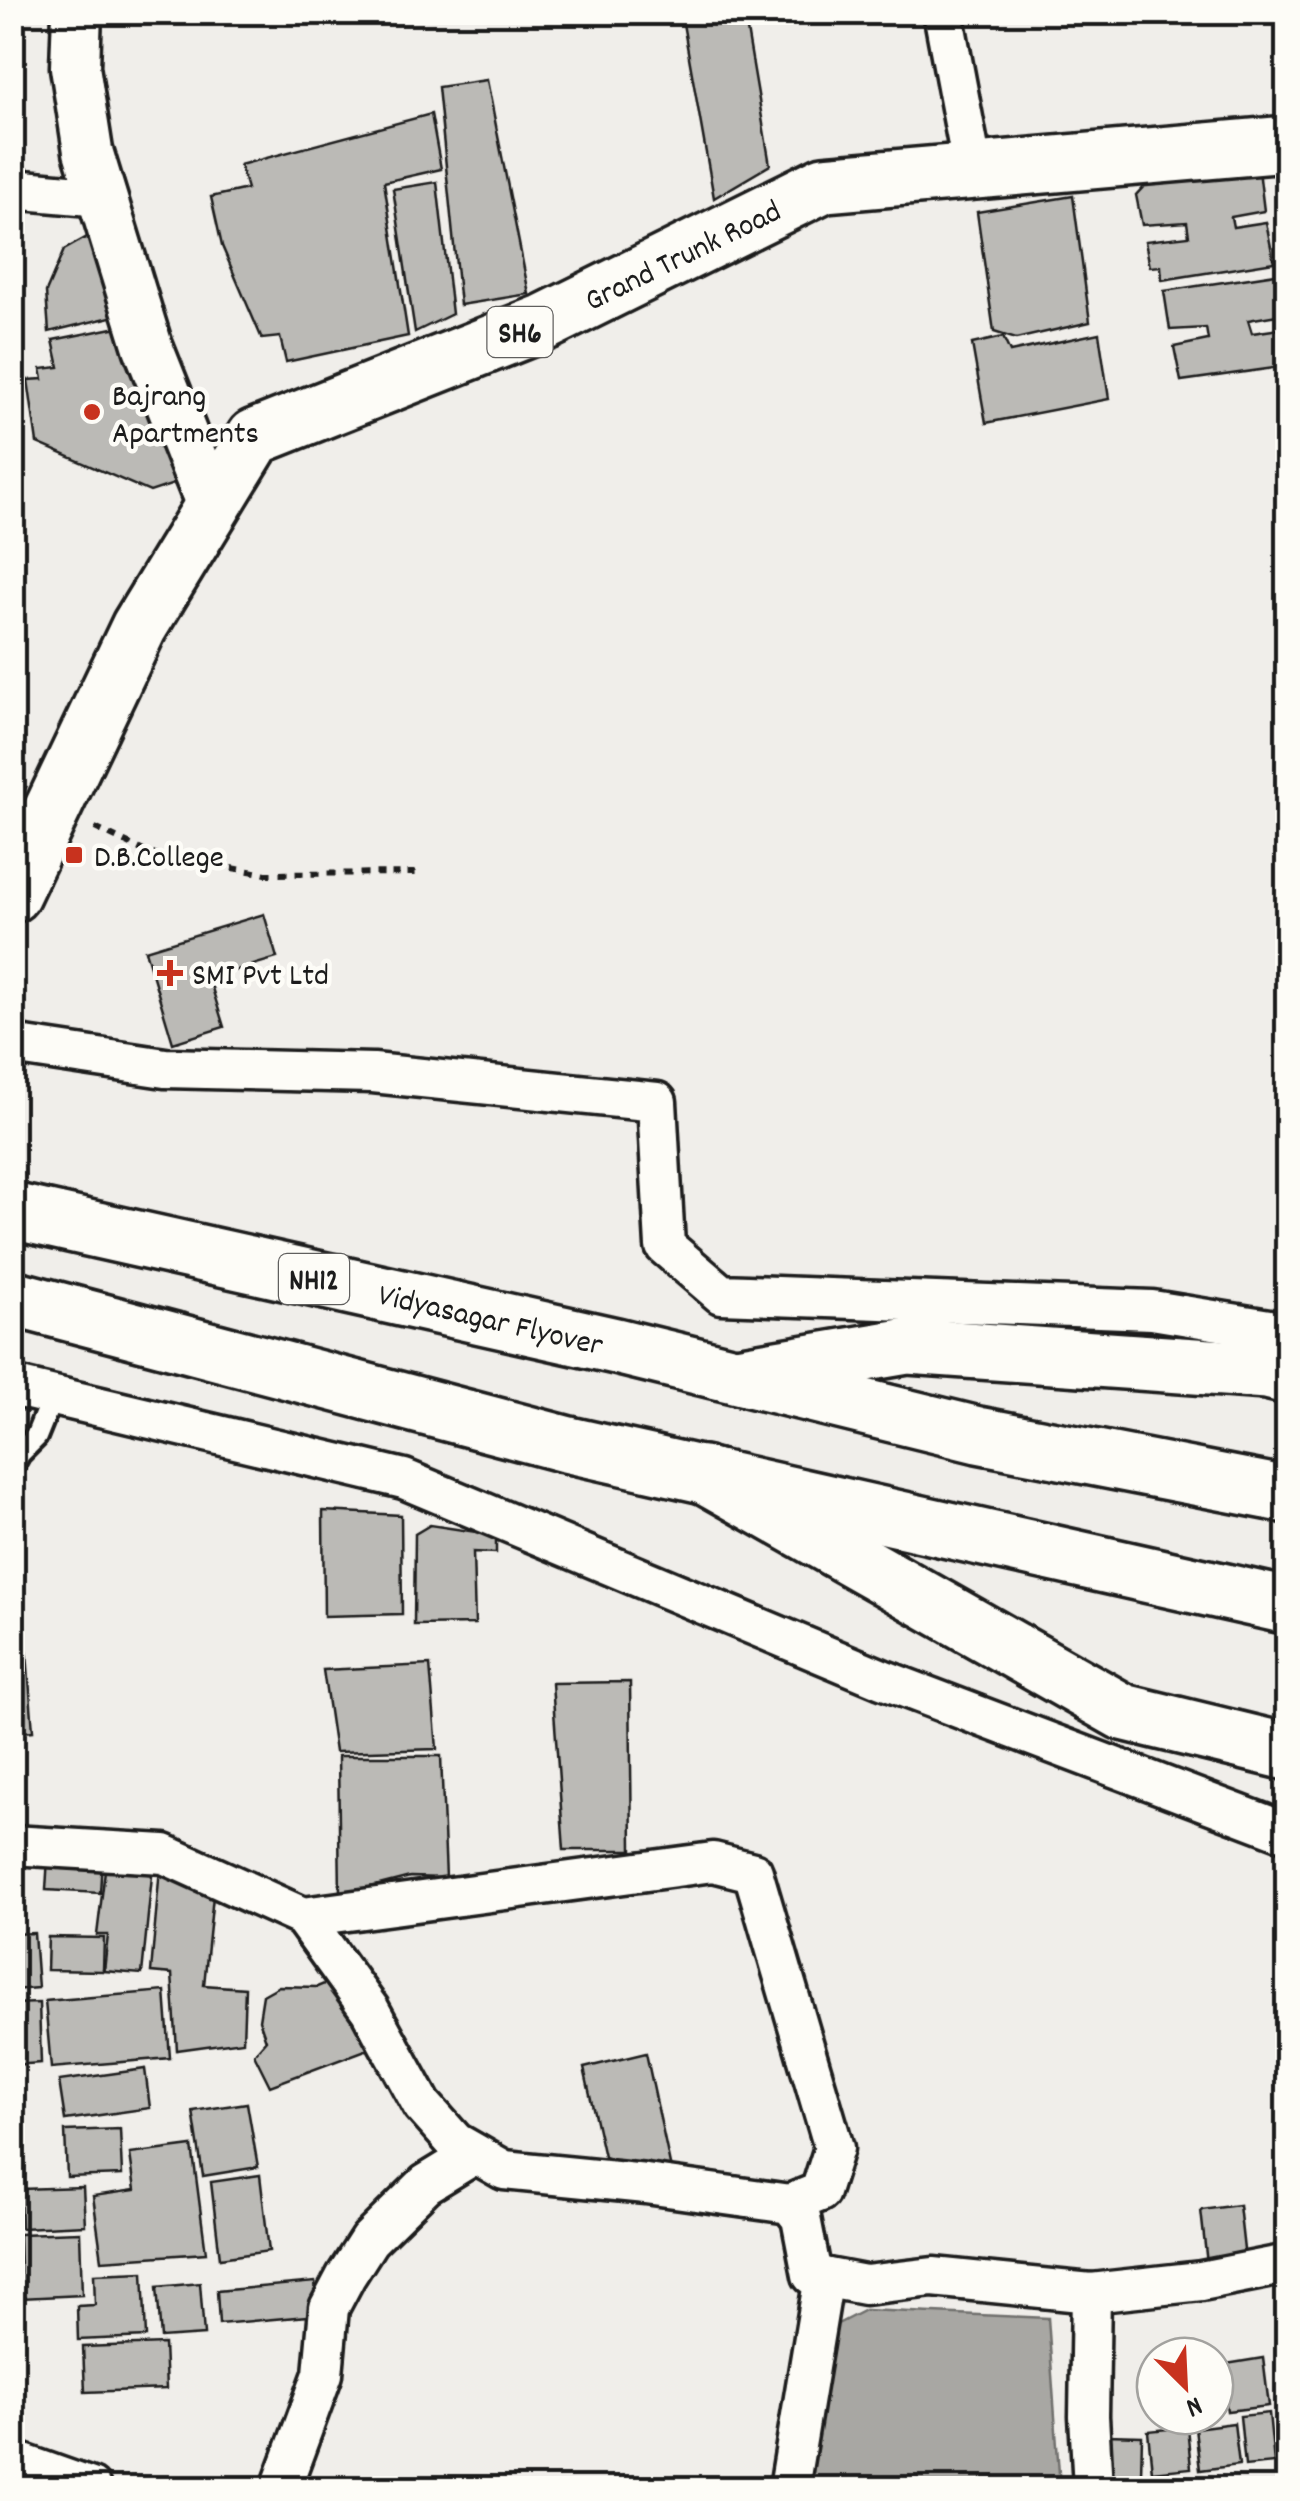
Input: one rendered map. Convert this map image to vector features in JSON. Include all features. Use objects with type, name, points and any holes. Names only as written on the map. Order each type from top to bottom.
[{"type":"main road","name":"Grand Trunk Road","points":[[12,894],[139,627],[256,437],[545,322],[824,184],[1288,144]]},
{"type":"main road","name":"Vidyasagar Flyover","points":[[12,1212],[736,1375]]},
{"type":"main road","points":[[12,1298],[565,1444],[1288,1606]]},
{"type":"main road","points":[[736,1375],[908,1346],[1267,1371],[1288,1376]]},
{"type":"main road","name":"NH12","points":[[736,1375],[978,1435],[1288,1494]]},
{"type":"main road","points":[[703,1474],[1123,1712],[1288,1752]]},
{"type":"street","points":[[77,12],[75,67],[88,152],[148,347],[212,508]]},
{"type":"street","points":[[942,12],[973,171]]},
{"type":"street","points":[[12,189],[102,198]]},
{"type":"street","points":[[12,1045],[166,1068],[373,1073],[656,1102],[665,1246],[721,1294],[1152,1310],[1288,1332]]},
{"type":"street","points":[[12,1386],[404,1479],[882,1679],[1288,1833]]},
{"type":"street","points":[[12,1845],[164,1854],[302,1917],[370,2010],[422,2104],[454,2142],[504,2170],[790,2204],[820,2192],[834,2148],[753,1872],[713,1862],[302,1917]]},
{"type":"street","points":[[281,2488],[323,2374],[329,2308],[346,2276],[369,2240],[426,2184],[474,2154]]},
{"type":"street","points":[[790,2204],[800,2218],[812,2275],[865,2285],[933,2276],[1091,2293],[1201,2281],[1288,2264]]},
{"type":"street","points":[[789,2488],[824,2277]]},
{"type":"street","points":[[1091,2293],[1088,2416],[1092,2488]]},
{"type":"street","points":[[12,2460],[90,2488]]},
{"type":"lane","points":[[12,1467],[36,1438],[53,1395]]},
{"type":"path","points":[[53,808],[148,853],[246,871],[420,874]]},
{"type":"shaded area","points":[[865,2310],[1048,2318],[1060,2488],[800,2488],[828,2329]]},
{"type":"building","points":[[681,12],[744,12],[770,165],[714,198]]},
{"type":"building","points":[[487,80],[529,294],[460,305],[438,87]]},
{"type":"building","points":[[431,114],[441,169],[384,182],[408,336],[286,362],[280,337],[262,339],[222,246],[211,197],[247,189],[240,165]]},
{"type":"building","points":[[1259,170],[1264,211],[1231,217],[1233,227],[1266,222],[1274,262],[1162,280],[1161,266],[1150,267],[1145,241],[1189,236],[1187,222],[1142,225],[1136,195],[1149,181]]},
{"type":"building","points":[[437,182],[452,314],[415,332],[393,189]]},
{"type":"building","points":[[1073,196],[1090,322],[1016,339],[994,332],[977,212]]},
{"type":"building","points":[[96,232],[123,314],[49,332],[46,292],[64,250]]},
{"type":"building","points":[[1276,274],[1283,314],[1248,320],[1252,333],[1286,328],[1288,366],[1181,381],[1174,347],[1208,340],[1206,328],[1170,330],[1164,291]]},
{"type":"building","name":"Bajrang Apartments","points":[[123,326],[174,484],[150,492],[37,443],[28,380],[43,379],[41,369],[59,367],[53,340]]},
{"type":"building","points":[[1099,333],[1109,399],[986,423],[972,344],[1003,337],[1010,352]]},
{"type":"building","points":[[12,786],[26,787],[12,811]]},
{"type":"building","points":[[264,914],[277,958],[209,978],[224,1027],[173,1043],[145,950]]},
{"type":"building","points":[[323,1511],[401,1515],[402,1614],[324,1616]]},
{"type":"building","points":[[430,1525],[496,1535],[496,1553],[473,1552],[475,1624],[414,1625],[415,1534]]},
{"type":"building","points":[[23,1601],[33,1731],[12,1733],[12,1602]]},
{"type":"building","points":[[430,1665],[437,1749],[335,1752],[323,1670]]},
{"type":"building","points":[[630,1682],[632,1850],[564,1850],[552,1683]]},
{"type":"building","points":[[338,1756],[441,1756],[446,1878],[410,1877],[340,1895]]},
{"type":"building","points":[[48,1857],[102,1860],[100,1893],[46,1890]]},
{"type":"building","points":[[106,1862],[153,1866],[142,1974],[104,1971],[108,1935],[97,1935]]},
{"type":"building","points":[[160,1868],[214,1886],[204,1985],[245,1988],[243,2041],[177,2050],[172,1974],[151,1972]]},
{"type":"building","points":[[34,1933],[38,1988],[12,1990],[12,1934]]},
{"type":"building","points":[[48,1937],[104,1938],[103,1971],[47,1970]]},
{"type":"building","points":[[341,1977],[371,2048],[270,2086],[254,2054],[266,2040],[259,2020],[263,1995],[279,1986],[317,1987]]},
{"type":"building","points":[[165,1991],[170,2058],[51,2068],[45,2001]]},
{"type":"building","points":[[39,2003],[41,2063],[12,2065],[12,2004]]},
{"type":"building","points":[[646,2053],[673,2179],[604,2157],[584,2068]]},
{"type":"building","points":[[145,2069],[150,2108],[65,2120],[59,2081]]},
{"type":"building","points":[[247,2103],[258,2167],[203,2176],[193,2111]]},
{"type":"building","points":[[120,2129],[122,2175],[67,2177],[65,2131]]},
{"type":"building","points":[[192,2146],[206,2253],[102,2260],[93,2196],[135,2190],[130,2154]]},
{"type":"building","points":[[260,2175],[269,2251],[220,2258],[211,2182]]},
{"type":"building","points":[[83,2187],[85,2225],[21,2228],[20,2189]]},
{"type":"building","points":[[1239,2205],[1246,2268],[1208,2273],[1201,2210]]},
{"type":"building","points":[[80,2232],[82,2295],[21,2298],[19,2234]]},
{"type":"building","points":[[143,2272],[146,2337],[78,2340],[77,2306],[95,2305],[94,2274]]},
{"type":"building","points":[[315,2282],[318,2315],[219,2324],[217,2291]]},
{"type":"building","points":[[200,2283],[204,2335],[161,2338],[157,2287]]},
{"type":"building","points":[[164,2344],[166,2389],[85,2392],[83,2347]]},
{"type":"building","points":[[1263,2358],[1269,2406],[1235,2410],[1235,2363]]},
{"type":"building","points":[[1269,2413],[1274,2463],[1245,2466],[1240,2416]]},
{"type":"building","points":[[1235,2431],[1239,2465],[1200,2470],[1196,2436],[1235,2436]]},
{"type":"building","points":[[1106,2435],[1142,2436],[1141,2475],[1105,2474]]},
{"type":"building","points":[[1148,2436],[1188,2436],[1191,2468],[1152,2472]]},
{"type":"building","points":[[326,2478],[362,2483],[361,2488],[325,2488]]},
{"type":"building","points":[[1140,2480],[1140,2488],[1105,2488],[1105,2482]]},
{"type":"building","points":[[1231,2483],[1231,2488],[1182,2488]]},
{"type":"place","name":"Bajrang Apartments","points":[[92,412]]},
{"type":"place","name":"D.B.College","points":[[74,855]]},
{"type":"place","name":"SMI Pvt Ltd","points":[[170,973]]}]
